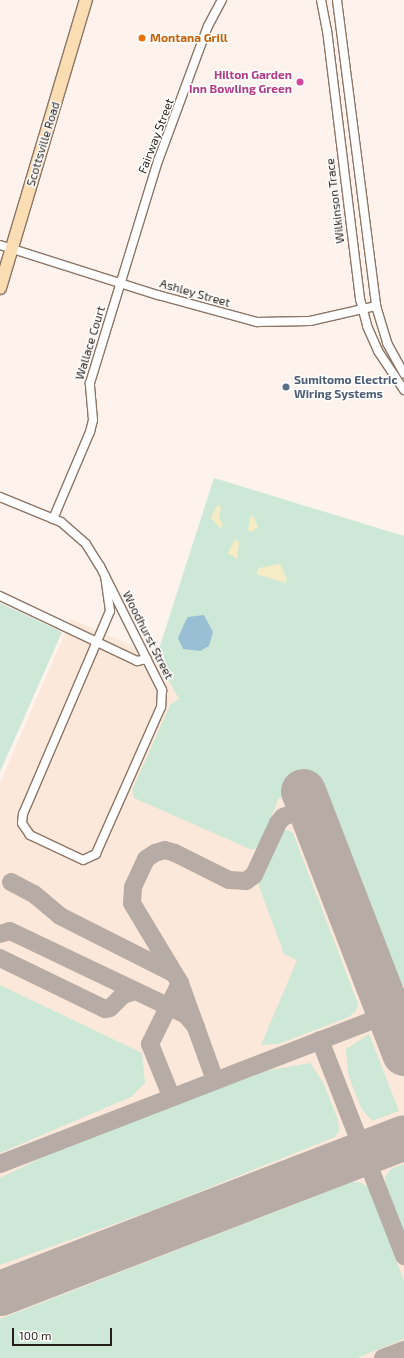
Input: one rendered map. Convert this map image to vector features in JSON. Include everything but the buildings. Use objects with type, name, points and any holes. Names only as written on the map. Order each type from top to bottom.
[{"type":"main road","name":"Scottsville Road","points":[[0,288],[86,0]]},
{"type":"street","name":"Fairway Street","points":[[122,284],[158,161],[208,26],[222,0]]},
{"type":"street","name":"Wilkinson Trace","points":[[321,0],[362,309],[378,352],[404,390]]},
{"type":"street","points":[[337,0],[376,306],[387,343],[404,374]]},
{"type":"street","name":"Ashley Street","points":[[0,245],[122,284],[226,314],[270,323],[310,321],[376,306]]},
{"type":"street","name":"Wallace Court","points":[[53,519],[92,423],[90,383],[122,284]]},
{"type":"street","name":"Woodhurst Street","points":[[0,497],[53,519],[80,537],[105,576],[161,687],[163,700],[96,854],[83,860],[30,835],[22,823],[23,814],[99,642]]},
{"type":"street","points":[[99,642],[110,612],[105,576]]},
{"type":"street","points":[[0,596],[137,661],[147,658]]},
{"type":"shaded area","points":[[71,619],[404,765],[404,1358],[0,1358],[0,783]]},
{"type":"green space","points":[[214,478],[404,536],[404,986],[401,983],[323,782],[279,798],[259,846],[252,850],[134,798],[132,790],[170,705],[179,699],[156,658]]},
{"type":"green space","points":[[0,603],[62,632],[0,772]]},
{"type":"green space","points":[[282,830],[288,830],[293,833],[358,1004],[356,1011],[349,1017],[278,1044],[261,1045],[297,960],[284,954],[257,881]]},
{"type":"green space","points":[[0,985],[142,1053],[145,1083],[131,1097],[0,1153]]},
{"type":"green space","points":[[369,1034],[399,1111],[372,1121],[362,1109],[354,1091],[348,1073],[346,1049]]},
{"type":"green space","points":[[310,1063],[323,1082],[338,1120],[339,1131],[335,1137],[156,1209],[0,1265],[0,1178],[76,1141],[157,1110],[270,1070]]},
{"type":"green space","points":[[404,1164],[404,1237],[386,1189],[385,1177],[391,1169]]},
{"type":"green space","points":[[352,1182],[359,1182],[369,1187],[404,1281],[404,1339],[357,1358],[0,1358],[0,1319]]},
{"type":"sand","points":[[217,505],[221,507],[219,517],[223,525],[220,528],[211,518]]},
{"type":"sand","points":[[253,515],[258,527],[251,532],[248,530],[250,518]]},
{"type":"sand","points":[[235,539],[239,542],[237,559],[228,553]]},
{"type":"sand","points":[[280,564],[287,579],[285,583],[256,574],[259,568]]},
{"type":"water","points":[[204,615],[213,632],[209,646],[200,651],[183,649],[178,638],[186,620],[188,617]]},
{"type":"taxiway","points":[[171,1096],[150,1044],[180,983],[132,903],[133,887],[146,859],[155,853],[165,850],[175,853],[229,880],[246,881],[254,875],[278,823],[283,817],[294,813],[303,814],[310,818],[318,830]]},
{"type":"taxiway","points":[[11,882],[34,894],[60,916],[173,973]]},
{"type":"taxiway","points":[[0,934],[10,931],[186,1015],[196,1027]]},
{"type":"taxiway","points":[[0,958],[105,1009],[110,1008],[123,995],[135,991]]},
{"type":"taxiway","points":[[180,983],[215,1080]]},
{"type":"taxiway","points":[[0,1164],[404,1008]]},
{"type":"taxiway","points":[[320,1040],[404,1256]]},
{"type":"taxiway","points":[[383,1358],[404,1350]]},
{"type":"runway","points":[[303,791],[404,1053]]},
{"type":"runway","points":[[0,1293],[404,1137]]},
{"type":"place","name":"Montana Grill","points":[[142,38]]},
{"type":"place","name":"Hilton Garden Inn Bowling Green","points":[[300,82]]},
{"type":"place","name":"Sumitomo Electric Wiring Systems","points":[[286,387]]}]
